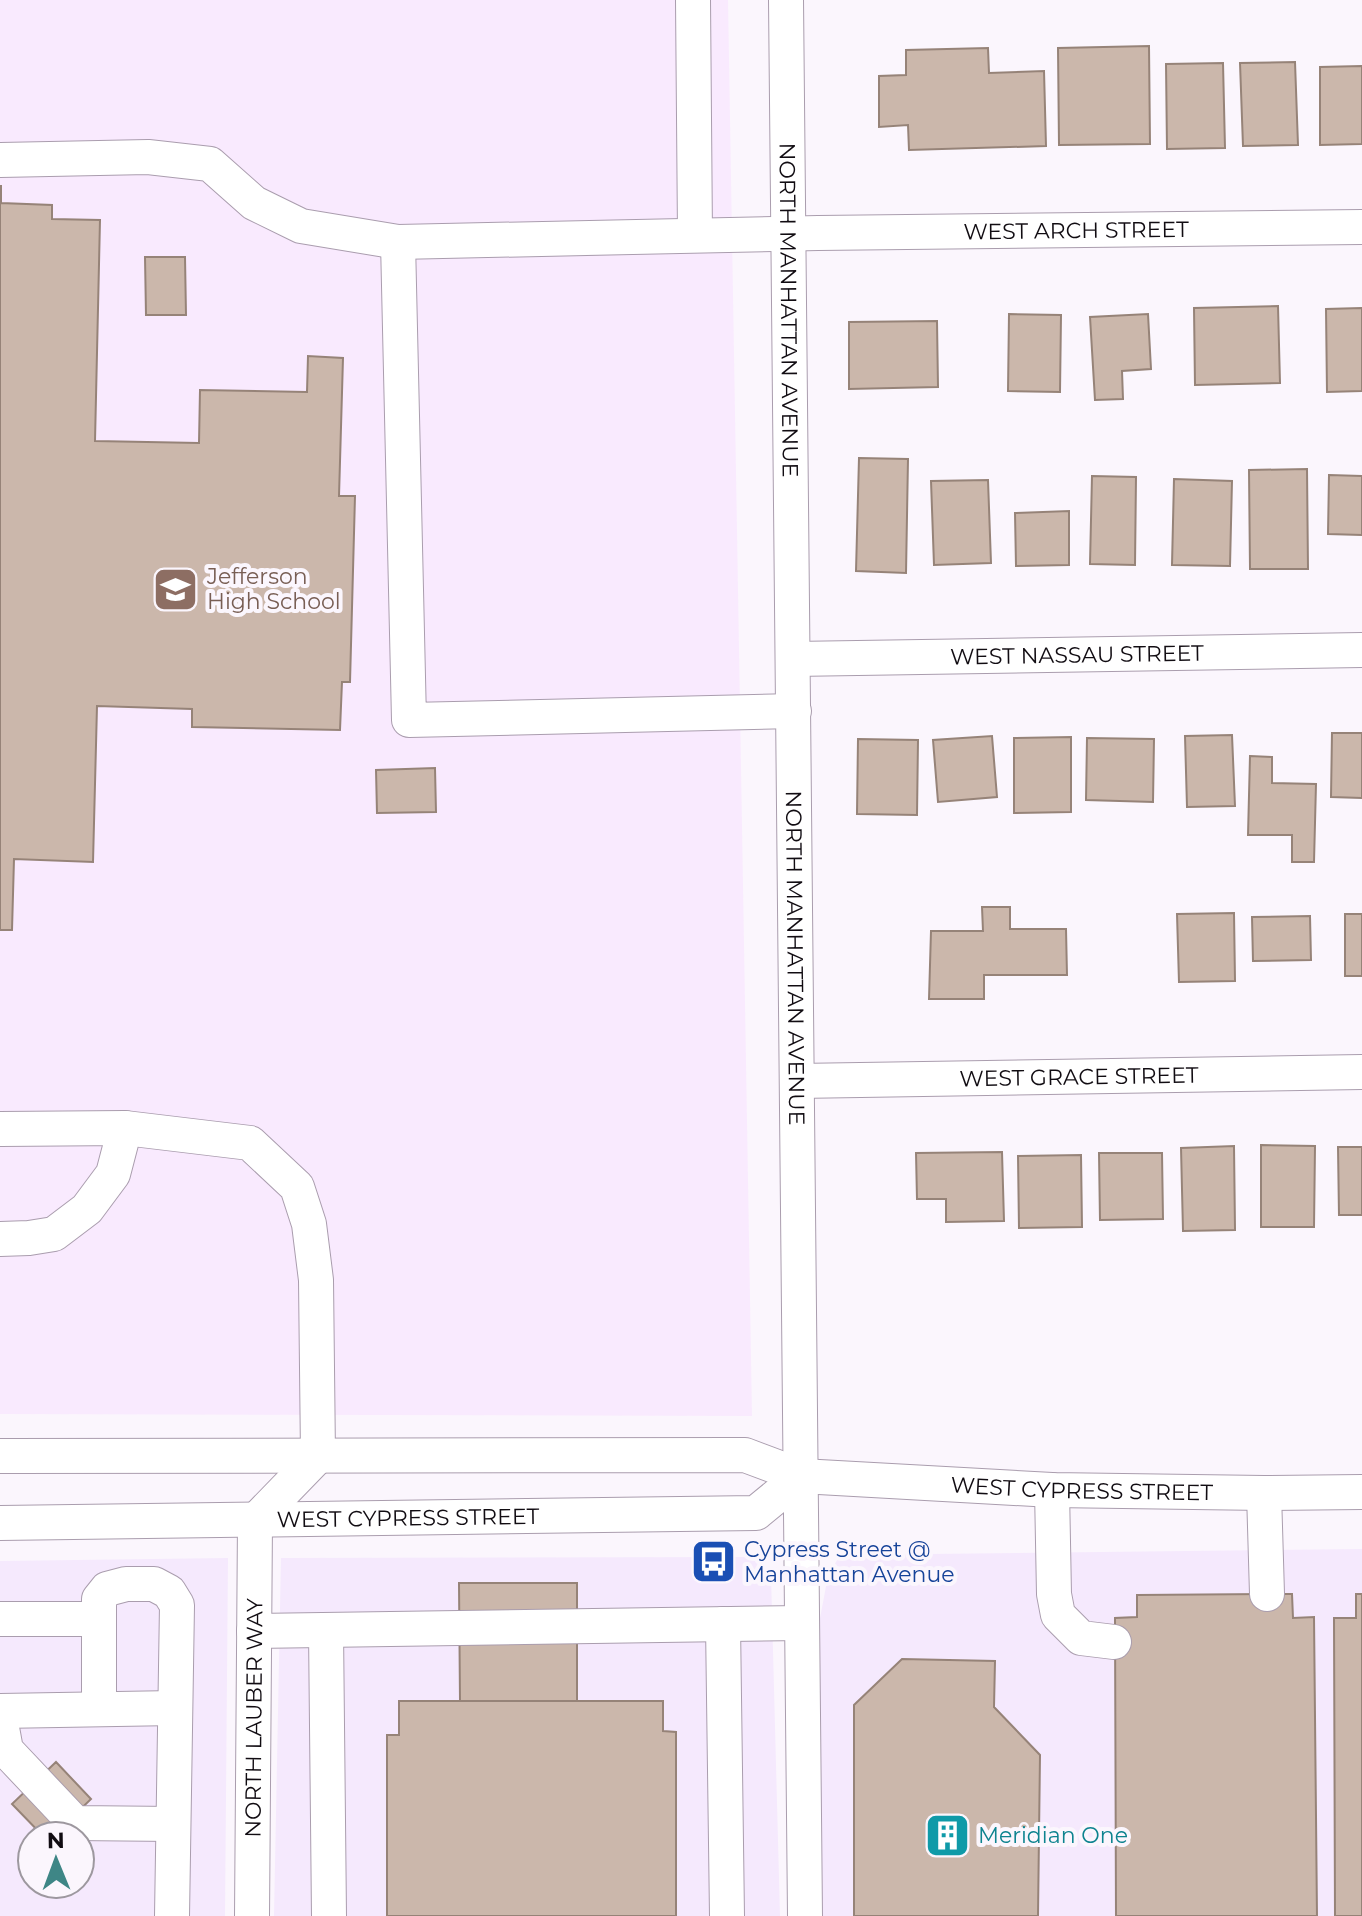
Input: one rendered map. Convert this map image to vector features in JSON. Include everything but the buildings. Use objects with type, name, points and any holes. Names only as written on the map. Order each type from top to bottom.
[{"type":"street","points":[[693,0],[695,235]]},
{"type":"street","name":"NORTH MANHATTAN AVENUE","points":[[786,0],[805,1916]]},
{"type":"street","name":"WEST ARCH STREET","points":[[0,160],[148,157],[210,164],[254,203],[301,226],[398,242],[789,233],[1362,227]]},
{"type":"street","points":[[398,242],[409,720],[794,711]]},
{"type":"street","name":"WEST NASSAU STREET","points":[[793,659],[1362,650]]},
{"type":"street","name":"WEST GRACE STREET","points":[[797,1081],[1362,1072]]},
{"type":"street","points":[[0,1239],[54,1234],[87,1209],[113,1174],[125,1128]]},
{"type":"street","points":[[0,1129],[125,1128],[250,1143],[297,1187],[309,1224],[316,1280],[318,1456],[255,1521]]},
{"type":"street","name":"WEST CYPRESS STREET","points":[[0,1456],[745,1455],[801,1476],[1052,1490],[1362,1492]]},
{"type":"street","name":"WEST CYPRESS STREET","points":[[0,1523],[756,1513],[801,1476]]},
{"type":"street","points":[[1052,1490],[1054,1594],[1058,1615],[1081,1638],[1114,1642]]},
{"type":"street","points":[[1264,1493],[1267,1594]]},
{"type":"street","name":"NORTH LAUBER WAY","points":[[252,1916],[255,1521]]},
{"type":"street","points":[[99,1709],[99,1599],[107,1589],[126,1584],[154,1584],[169,1592],[177,1605],[172,1916]]},
{"type":"street","points":[[0,1619],[98,1619]]},
{"type":"street","points":[[254,1631],[802,1623]]},
{"type":"street","points":[[723,1624],[727,1916]]},
{"type":"street","points":[[326,1630],[329,1916]]},
{"type":"street","points":[[0,1711],[175,1708]]},
{"type":"street","points":[[0,1717],[6,1750],[75,1823],[173,1824]]},
{"type":"shaded area","points":[[0,0],[728,0],[752,1416],[0,1414]]},
{"type":"shaded area","points":[[1362,1549],[1362,1916],[819,1916],[817,1634],[828,1576],[840,1555]]},
{"type":"shaded area","points":[[754,1557],[771,1575],[780,1916],[274,1916],[281,1558]]},
{"type":"shaded area","points":[[228,1558],[225,1916],[0,1916],[0,1561]]},
{"type":"place","name":"Jefferson High School","points":[[176,589]]},
{"type":"place","name":"Cypress Street @ Manhattan Avenue","points":[[713,1562]]},
{"type":"place","name":"Meridian One","points":[[947,1835]]}]
